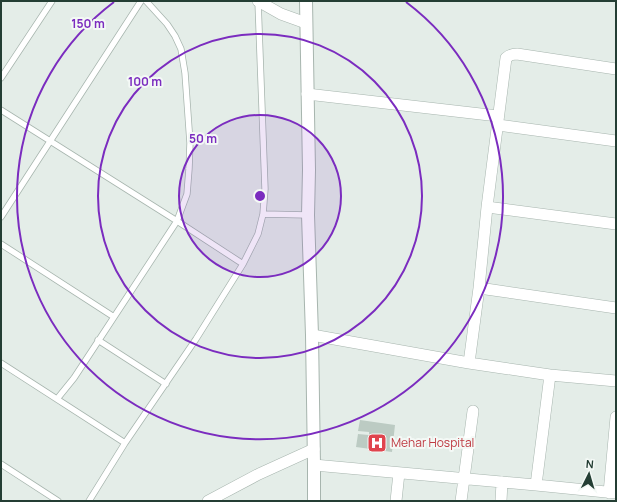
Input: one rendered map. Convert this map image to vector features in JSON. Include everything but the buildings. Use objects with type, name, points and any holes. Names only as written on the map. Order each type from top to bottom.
[{"type":"street","points":[[258,1],[281,14],[306,23]]},
{"type":"street","points":[[306,1],[309,170],[308,215],[312,336],[314,501]]},
{"type":"street","points":[[469,363],[506,58],[512,54],[517,54],[616,69]]},
{"type":"street","points":[[307,94],[498,121],[616,141]]},
{"type":"street","points":[[487,207],[616,224]]},
{"type":"street","points":[[479,288],[616,308]]},
{"type":"street","points":[[312,336],[469,363],[550,375],[616,381]]},
{"type":"street","points":[[536,485],[550,375]]},
{"type":"street","points":[[461,501],[473,411]]},
{"type":"street","points":[[314,465],[536,485],[578,496],[612,493],[616,417]]},
{"type":"street","points":[[208,501],[259,474],[314,449]]},
{"type":"street","points":[[396,501],[399,473]]},
{"type":"street","points":[[501,501],[502,482]]},
{"type":"lane","points":[[1,78],[52,1]]},
{"type":"lane","points":[[1,217],[141,1]]},
{"type":"lane","points":[[57,399],[74,378],[177,221],[187,194],[190,143],[185,73],[181,49],[175,36],[146,1]]},
{"type":"lane","points":[[89,501],[125,443],[196,339],[243,264],[258,234],[263,214],[265,189],[258,1]]},
{"type":"lane","points":[[1,110],[243,264]]},
{"type":"lane","points":[[263,214],[308,215]]},
{"type":"lane","points":[[1,244],[114,317]]},
{"type":"lane","points":[[98,340],[166,384]]},
{"type":"lane","points":[[1,363],[125,443]]},
{"type":"lane","points":[[1,464],[58,501]]},
{"type":"place","name":"Mehar Hospital","points":[[377,443]]}]
